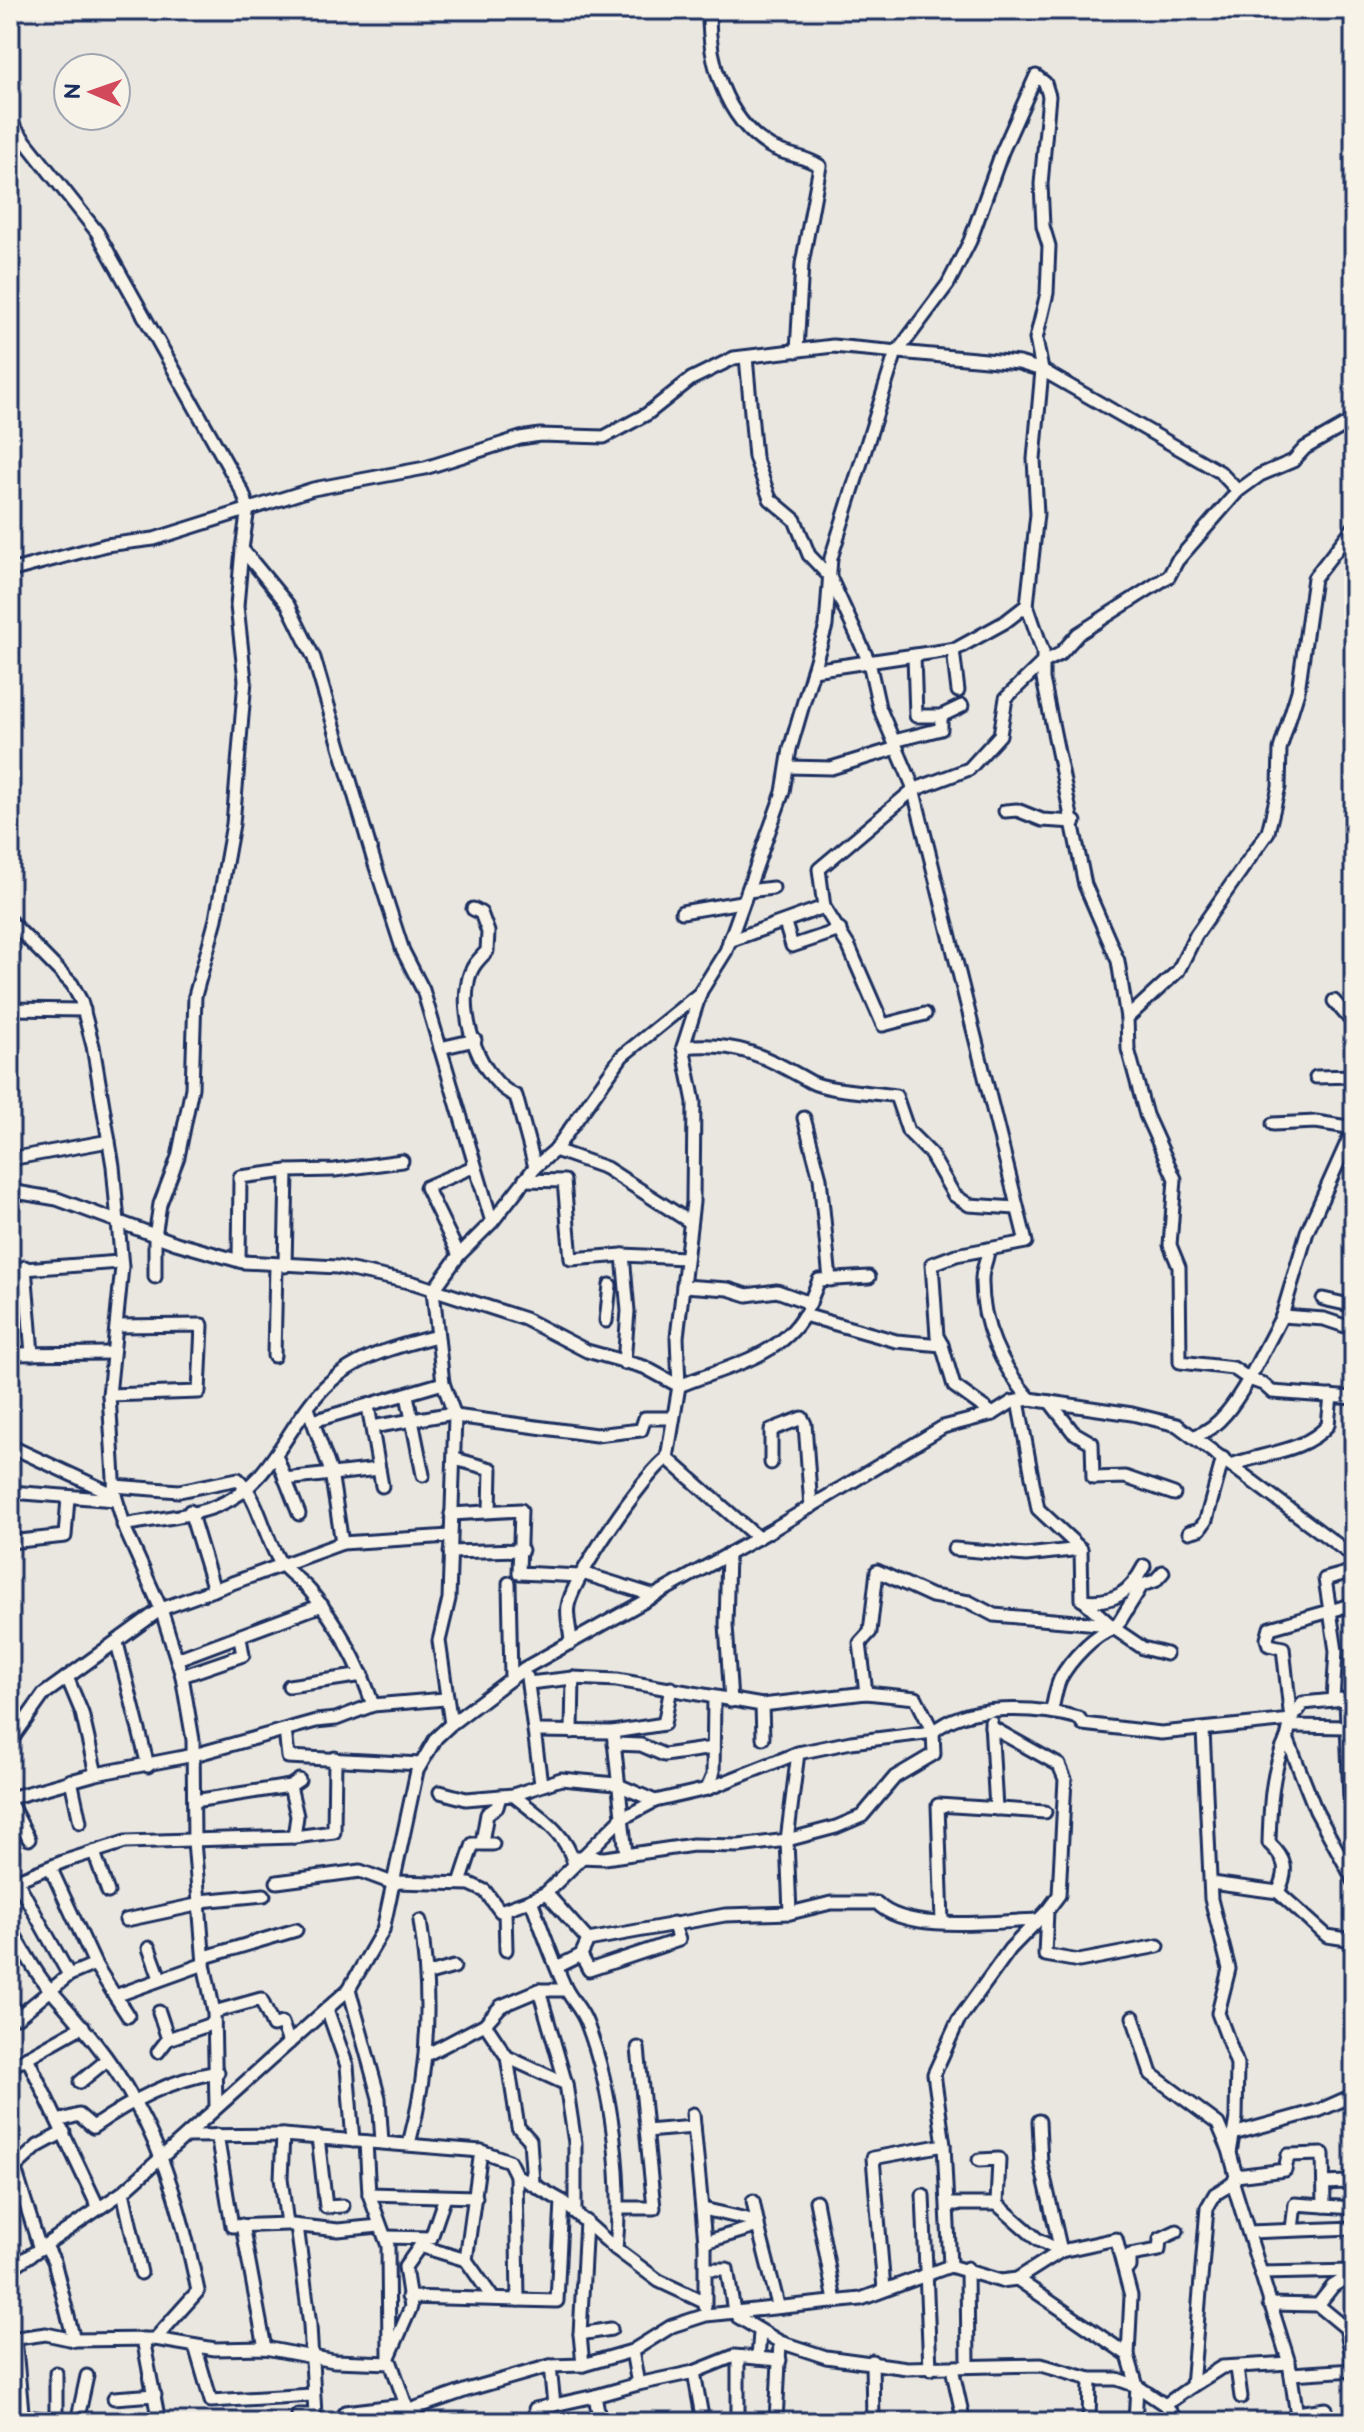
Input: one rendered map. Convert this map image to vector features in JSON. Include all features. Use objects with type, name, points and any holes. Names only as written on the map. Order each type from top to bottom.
[{"type":"street","points":[[709,10],[711,54],[730,103],[759,139],[783,153],[806,157],[820,166],[802,264],[797,351]]},
{"type":"street","points":[[667,1458],[679,1386],[676,1353],[690,1222],[694,1102],[683,1047],[700,993],[729,941],[783,792],[826,626],[831,558],[895,355],[948,284],[970,241],[1002,152],[1036,76],[1042,78],[1049,96],[1041,184],[1043,226],[1049,246],[1047,293],[1036,339],[1042,370],[1034,438],[1037,514],[1027,605],[1043,652],[1042,663],[1085,885],[1118,961],[1127,1018],[1128,1049],[1146,1115],[1175,1179],[1170,1245],[1179,1267],[1180,1362],[1233,1368],[1272,1392],[1354,1398]]},
{"type":"street","points":[[10,122],[97,232],[209,426],[248,508],[237,606],[245,680],[233,824],[216,919],[195,996],[189,1102],[178,1157],[160,1204],[155,1236],[155,1277]]},
{"type":"street","points":[[10,571],[106,545],[154,539],[313,489],[425,468],[520,438],[540,435],[604,437],[647,414],[691,379],[725,360],[833,346],[895,355],[1019,363],[1042,370],[1220,472],[1238,491]]},
{"type":"street","points":[[746,357],[755,457],[770,499],[795,520],[809,555],[830,577],[869,662],[879,707],[913,790],[1026,1242],[932,1264],[937,1336],[954,1386],[993,1414]]},
{"type":"street","points":[[925,1014],[883,1025],[840,930],[824,907],[819,869],[913,790],[969,769],[1000,735],[1006,698],[1042,663],[1060,654],[1078,634],[1169,576],[1177,561],[1238,491],[1260,475],[1293,461],[1305,448],[1354,420]]},
{"type":"street","points":[[1127,1018],[1178,971],[1196,935],[1268,832],[1279,787],[1280,749],[1298,691],[1314,578],[1354,527]]},
{"type":"street","points":[[242,549],[288,605],[314,658],[403,951],[423,990],[473,1167],[492,1222]]},
{"type":"street","points":[[813,670],[953,650],[1005,622],[1027,605]]},
{"type":"street","points":[[953,650],[958,691]]},
{"type":"street","points":[[914,656],[916,716],[941,716],[962,706]]},
{"type":"street","points":[[788,767],[831,768],[941,729],[941,716]]},
{"type":"street","points":[[1005,811],[1017,810],[1042,820],[1075,822]]},
{"type":"street","points":[[682,912],[773,888]]},
{"type":"street","points":[[729,941],[824,907]]},
{"type":"street","points":[[473,909],[481,913],[488,932],[487,951],[474,963],[467,983],[475,1040],[497,1085],[516,1096],[535,1167]]},
{"type":"street","points":[[10,921],[58,966],[72,984],[84,1010],[109,1141],[121,1296],[109,1395],[115,1494],[123,1525],[161,1609],[182,1676],[194,1755],[194,1841],[205,1960],[214,2017],[218,2072],[216,2106]]},
{"type":"street","points":[[785,923],[792,946],[840,930]]},
{"type":"street","points":[[451,1724],[439,1641],[449,1599],[454,1414],[443,1383],[433,1291],[459,1255],[492,1222],[535,1167],[555,1150],[622,1056],[700,993]]},
{"type":"street","points":[[1334,1001],[1354,1024]]},
{"type":"street","points":[[10,1009],[84,1010]]},
{"type":"street","points":[[440,1048],[475,1040]]},
{"type":"street","points":[[683,1047],[730,1045],[756,1053],[811,1082],[896,1096],[908,1131],[930,1153],[954,1195],[969,1205],[1016,1208]]},
{"type":"street","points":[[1316,1077],[1354,1076]]},
{"type":"street","points":[[804,1118],[820,1178],[830,1280]]},
{"type":"street","points":[[1195,1436],[1208,1432],[1222,1418],[1249,1379],[1282,1316],[1307,1232],[1354,1127],[1316,1122],[1273,1124]]},
{"type":"street","points":[[10,1159],[109,1141]]},
{"type":"street","points":[[555,1150],[606,1168],[690,1222]]},
{"type":"street","points":[[239,1261],[240,1177],[402,1161]]},
{"type":"street","points":[[459,1255],[426,1187],[473,1167]]},
{"type":"street","points":[[274,1356],[287,1171]]},
{"type":"street","points":[[524,1180],[564,1181],[571,1259],[623,1255],[685,1258]]},
{"type":"street","points":[[10,1191],[57,1199],[155,1236],[239,1261],[281,1266],[337,1267],[414,1283],[525,1319],[587,1351],[644,1367],[679,1386]]},
{"type":"street","points":[[988,1249],[981,1282],[987,1325],[996,1349],[1024,1400],[1038,1509],[1081,1549],[1082,1600],[1143,1648],[1166,1654]]},
{"type":"street","points":[[623,1255],[628,1311],[624,1363]]},
{"type":"street","points":[[10,1270],[120,1262]]},
{"type":"street","points":[[25,1267],[32,1354]]},
{"type":"street","points":[[679,1386],[767,1351],[790,1334],[804,1315],[819,1280],[869,1277]]},
{"type":"street","points":[[610,1285],[607,1315],[628,1311]]},
{"type":"street","points":[[683,1286],[728,1289],[747,1295],[777,1291],[810,1303]]},
{"type":"street","points":[[1323,1299],[1354,1306]]},
{"type":"street","points":[[804,1315],[896,1341],[942,1345]]},
{"type":"street","points":[[1282,1316],[1324,1319],[1354,1329]]},
{"type":"street","points":[[109,1395],[199,1392],[202,1325],[117,1326]]},
{"type":"street","points":[[123,1525],[219,1505],[262,1475],[319,1393],[349,1367],[383,1349],[437,1336]]},
{"type":"street","points":[[10,1354],[112,1353]]},
{"type":"street","points":[[313,1421],[443,1383]]},
{"type":"street","points":[[407,1395],[423,1475]]},
{"type":"street","points":[[1227,1462],[1283,1451],[1315,1438],[1328,1425],[1331,1396]]},
{"type":"street","points":[[10,2269],[123,2192],[349,1989],[383,1930],[417,1771],[436,1738],[451,1724],[525,1668],[758,1538],[943,1427],[993,1414],[1024,1400],[1132,1414],[1177,1425],[1354,1557]]},
{"type":"street","points":[[1050,1402],[1073,1432],[1092,1443],[1093,1478],[1125,1477],[1174,1494]]},
{"type":"street","points":[[368,1406],[382,1486]]},
{"type":"street","points":[[308,1408],[331,1472],[342,1543]]},
{"type":"street","points":[[372,1427],[454,1414],[596,1435],[641,1430],[645,1418],[672,1418]]},
{"type":"street","points":[[771,1463],[771,1430],[802,1418],[811,1507]]},
{"type":"street","points":[[10,1446],[115,1494]]},
{"type":"street","points":[[276,1455],[299,1514]]},
{"type":"street","points":[[667,1458],[758,1538]]},
{"type":"street","points":[[571,1643],[568,1607],[581,1574],[656,1465],[667,1458]]},
{"type":"street","points":[[455,1459],[491,1469],[490,1511]]},
{"type":"street","points":[[1189,1532],[1200,1529],[1206,1520],[1227,1462]]},
{"type":"street","points":[[285,1479],[379,1469]]},
{"type":"street","points":[[10,1492],[68,1498],[179,1491],[238,1479],[246,1486],[266,1538],[282,1565],[322,1605],[363,1675],[373,1705]]},
{"type":"street","points":[[10,1542],[65,1536],[68,1498]]},
{"type":"street","points":[[451,1514],[521,1510],[519,1573],[581,1574],[652,1595]]},
{"type":"street","points":[[190,1511],[214,1590]]},
{"type":"street","points":[[10,1742],[44,1694],[161,1609],[342,1543],[450,1536]]},
{"type":"street","points":[[954,1549],[1026,1555],[1081,1549]]},
{"type":"street","points":[[450,1552],[522,1550]]},
{"type":"street","points":[[728,1554],[726,1625],[731,1701]]},
{"type":"street","points":[[1052,1710],[1060,1679],[1090,1644],[1113,1627],[1137,1587],[1144,1566]]},
{"type":"street","points":[[866,1693],[860,1643],[870,1632],[877,1571],[932,1596],[969,1602],[994,1615],[1113,1627]]},
{"type":"street","points":[[1350,1799],[1351,1770],[1344,1699],[1325,1579],[1354,1571]]},
{"type":"street","points":[[1082,1600],[1100,1602],[1155,1581],[1163,1572]]},
{"type":"street","points":[[509,1583],[511,1678]]},
{"type":"street","points":[[1278,1892],[1285,1878],[1285,1865],[1283,1857],[1269,1843],[1270,1815],[1275,1774],[1291,1720],[1283,1648],[1269,1645],[1267,1639],[1270,1628],[1354,1604]]},
{"type":"street","points":[[177,1659],[322,1605]]},
{"type":"street","points":[[182,1676],[243,1655],[240,1638]]},
{"type":"street","points":[[117,1643],[148,1766]]},
{"type":"street","points":[[525,1668],[541,1784]]},
{"type":"street","points":[[289,1686],[363,1675]]},
{"type":"street","points":[[67,1677],[82,1713],[96,1774]]},
{"type":"street","points":[[529,1683],[573,1678],[617,1680],[762,1705],[866,1693],[916,1698],[933,1732],[934,1754],[895,1777],[862,1816],[787,1840],[739,1846],[693,1845],[577,1860]]},
{"type":"street","points":[[572,1732],[573,1678]]},
{"type":"street","points":[[613,1738],[664,1724],[671,1688]]},
{"type":"street","points":[[707,1789],[713,1775],[714,1698]]},
{"type":"street","points":[[29,1839],[10,1800],[71,1780],[194,1755],[373,1705],[445,1699]]},
{"type":"street","points":[[277,1882],[360,1871],[395,1883],[460,1883],[485,1891],[500,1911],[505,1911],[546,1893],[577,1860],[599,1845],[621,1819],[655,1801],[707,1789],[798,1753],[851,1742],[933,1732],[941,1724],[990,1711],[1052,1710],[1079,1718],[1083,1724],[1137,1733],[1203,1730],[1291,1720],[1303,1703],[1344,1699]]},
{"type":"street","points":[[762,1705],[763,1738]]},
{"type":"street","points":[[990,1711],[996,1809]]},
{"type":"street","points":[[1291,1720],[1295,1726],[1347,1727]]},
{"type":"street","points":[[950,2266],[944,2145],[934,2074],[958,2021],[1010,1949],[1059,1895],[1065,1779],[1059,1765],[991,1727]]},
{"type":"street","points":[[285,1730],[288,1757],[421,1764]]},
{"type":"street","points":[[1203,1730],[1213,1912],[1229,1969],[1218,2013],[1237,2064],[1230,2153]]},
{"type":"street","points":[[535,1731],[613,1738],[664,1755],[713,1748]]},
{"type":"street","points":[[613,1738],[626,1854]]},
{"type":"street","points":[[1287,1738],[1316,1811],[1354,1881]]},
{"type":"street","points":[[790,1913],[787,1840],[798,1753]]},
{"type":"street","points":[[69,1975],[14,1882],[125,1842],[294,1837],[334,1832],[335,1758]]},
{"type":"street","points":[[440,1792],[466,1799],[506,1795],[561,1779],[616,1784],[655,1801]]},
{"type":"street","points":[[71,1780],[80,1822]]},
{"type":"street","points":[[194,1801],[295,1783],[297,1816],[294,1837]]},
{"type":"street","points":[[460,1883],[473,1844],[487,1843],[487,1814],[506,1795]]},
{"type":"street","points":[[506,1795],[544,1817],[577,1860]]},
{"type":"street","points":[[942,1922],[938,1805],[1045,1812]]},
{"type":"street","points":[[94,1852],[108,1892]]},
{"type":"street","points":[[51,1869],[95,1964],[128,2016]]},
{"type":"street","points":[[1211,1883],[1278,1892],[1327,1936],[1354,1940]]},
{"type":"street","points":[[546,1893],[588,1940]]},
{"type":"street","points":[[126,1920],[200,1902],[264,1895]]},
{"type":"street","points":[[531,1900],[566,1990],[578,2004],[587,2024],[598,2063],[620,2208],[616,2249]]},
{"type":"street","points":[[588,1940],[725,1915],[790,1913],[856,1901],[877,1903],[887,1914],[942,1922],[1042,1915]]},
{"type":"street","points":[[505,1911],[506,1950]]},
{"type":"street","points":[[1042,1915],[1045,1955],[1079,1961],[1158,1946]]},
{"type":"street","points":[[409,2144],[426,2055],[429,1974],[420,1921]]},
{"type":"street","points":[[581,1955],[589,1970],[679,1940],[673,1923]]},
{"type":"street","points":[[10,1928],[51,1990],[83,2026],[133,2099],[162,2157],[183,2218],[198,2291],[149,2339]]},
{"type":"street","points":[[115,1996],[205,1960],[296,1930]]},
{"type":"street","points":[[557,1967],[581,1955],[588,1940]]},
{"type":"street","points":[[149,1948],[160,1978]]},
{"type":"street","points":[[10,2002],[18,2017],[69,1975],[95,1964]]},
{"type":"street","points":[[429,1974],[454,1967]]},
{"type":"street","points":[[349,1989],[379,2098],[382,2142]]},
{"type":"street","points":[[426,2055],[485,2024],[501,2006],[539,1990],[566,1990]]},
{"type":"street","points":[[539,1990],[566,2084],[575,2143],[575,2212]]},
{"type":"street","points":[[158,2052],[168,2039],[261,1999],[273,2026],[282,2023],[289,2043]]},
{"type":"street","points":[[327,2009],[347,2066],[353,2141]]},
{"type":"street","points":[[159,2012],[168,2039]]},
{"type":"street","points":[[1133,2017],[1151,2074],[1218,2124],[1230,2153],[1234,2180],[1290,2368],[1297,2417],[1326,2409]]},
{"type":"street","points":[[485,2024],[507,2057],[518,2127],[530,2140],[533,2183]]},
{"type":"street","points":[[10,2067],[83,2026]]},
{"type":"street","points":[[620,2208],[654,2208],[638,2048]]},
{"type":"street","points":[[27,2057],[98,2207]]},
{"type":"street","points":[[507,2057],[566,2084]]},
{"type":"street","points":[[80,2082],[107,2060]]},
{"type":"street","points":[[74,2340],[54,2261],[43,2248],[12,2170],[61,2126],[79,2115],[93,2127],[133,2099],[180,2079],[218,2072]]},
{"type":"street","points":[[1233,2134],[1320,2110],[1354,2095]]},
{"type":"street","points":[[646,2131],[694,2121],[705,2242],[705,2309]]},
{"type":"street","points":[[1039,2121],[1041,2164],[1061,2251]]},
{"type":"street","points":[[217,2135],[232,2226],[292,2225],[338,2230],[379,2226]]},
{"type":"street","points":[[188,2136],[283,2135],[409,2144],[481,2151],[509,2161],[516,2175],[518,2300]]},
{"type":"street","points":[[283,2135],[281,2178],[310,2325],[315,2415],[298,2415]]},
{"type":"street","points":[[318,2137],[326,2207],[343,2206]]},
{"type":"street","points":[[366,2142],[369,2194],[389,2257],[390,2360],[407,2413]]},
{"type":"street","points":[[884,2289],[873,2158],[944,2145]]},
{"type":"street","points":[[466,2260],[481,2151]]},
{"type":"street","points":[[1192,2386],[1207,2208],[1215,2194],[1234,2180],[1285,2170],[1288,2155],[1323,2154],[1324,2206]]},
{"type":"street","points":[[979,2160],[999,2159],[997,2204]]},
{"type":"street","points":[[516,2175],[562,2201],[616,2249],[659,2281],[705,2309],[734,2311],[861,2299],[928,2277],[950,2266],[967,2268],[1001,2281],[1017,2279],[1024,2272],[1041,2267],[1061,2251],[1116,2239],[1131,2296]]},
{"type":"street","points":[[1324,2183],[1347,2182]]},
{"type":"street","points":[[123,2192],[141,2273]]},
{"type":"street","points":[[369,2194],[476,2197]]},
{"type":"street","points":[[923,2195],[930,2369]]},
{"type":"street","points":[[385,2237],[431,2238],[445,2197]]},
{"type":"street","points":[[408,2297],[557,2301],[562,2201]]},
{"type":"street","points":[[753,2201],[778,2305]]},
{"type":"street","points":[[816,2201],[835,2301]]},
{"type":"street","points":[[948,2204],[997,2204],[1038,2240],[1061,2251]]},
{"type":"street","points":[[1292,2229],[1295,2204],[1354,2208]]},
{"type":"street","points":[[703,2209],[757,2223]]},
{"type":"street","points":[[583,2365],[580,2334],[586,2221]]},
{"type":"street","points":[[705,2242],[757,2223]]},
{"type":"street","points":[[242,2225],[265,2348]]},
{"type":"street","points":[[1249,2232],[1354,2228]]},
{"type":"street","points":[[1135,2422],[1137,2386],[1128,2355],[1130,2255],[1159,2250],[1160,2239],[1177,2231]]},
{"type":"street","points":[[390,2360],[411,2307],[405,2267],[420,2246],[466,2260],[492,2297]]},
{"type":"street","points":[[967,2268],[968,2365]]},
{"type":"street","points":[[706,2269],[727,2269],[734,2311],[760,2333],[826,2357],[930,2369],[968,2365],[1041,2365],[1090,2379],[1117,2379],[1137,2386],[1165,2405],[1178,2422]]},
{"type":"street","points":[[1261,2273],[1354,2272]]},
{"type":"street","points":[[1318,2305],[1333,2286],[1354,2272]]},
{"type":"street","points":[[1017,2279],[1128,2355]]},
{"type":"street","points":[[1165,2405],[1222,2367],[1354,2367],[1346,2328],[1318,2305],[1269,2304]]},
{"type":"street","points":[[389,2422],[407,2413],[550,2366],[583,2365],[632,2351],[705,2309]]},
{"type":"street","points":[[580,2334],[611,2329]]},
{"type":"street","points":[[758,2358],[760,2333]]},
{"type":"street","points":[[87,2376],[77,2422],[23,2420],[12,2338],[46,2334],[74,2340],[149,2339],[195,2346],[265,2348],[310,2357],[390,2360]]},
{"type":"street","points":[[149,2339],[159,2422]]},
{"type":"street","points":[[776,2422],[780,2342]]},
{"type":"street","points":[[195,2346],[211,2401],[312,2395]]},
{"type":"street","points":[[632,2351],[638,2384]]},
{"type":"street","points":[[535,2409],[694,2372],[738,2357],[780,2360]]},
{"type":"street","points":[[738,2357],[738,2422]]},
{"type":"street","points":[[872,2361],[873,2422]]},
{"type":"street","points":[[550,2366],[554,2405]]},
{"type":"street","points":[[916,2422],[964,2421],[952,2368]]},
{"type":"street","points":[[1237,2368],[1241,2397]]},
{"type":"street","points":[[694,2372],[703,2422]]},
{"type":"street","points":[[56,2373],[56,2420]]},
{"type":"street","points":[[1089,2422],[1090,2379]]},
{"type":"street","points":[[114,2398],[155,2395]]},
{"type":"street","points":[[595,2396],[600,2422]]},
{"type":"street","points":[[345,2412],[407,2413]]}]
